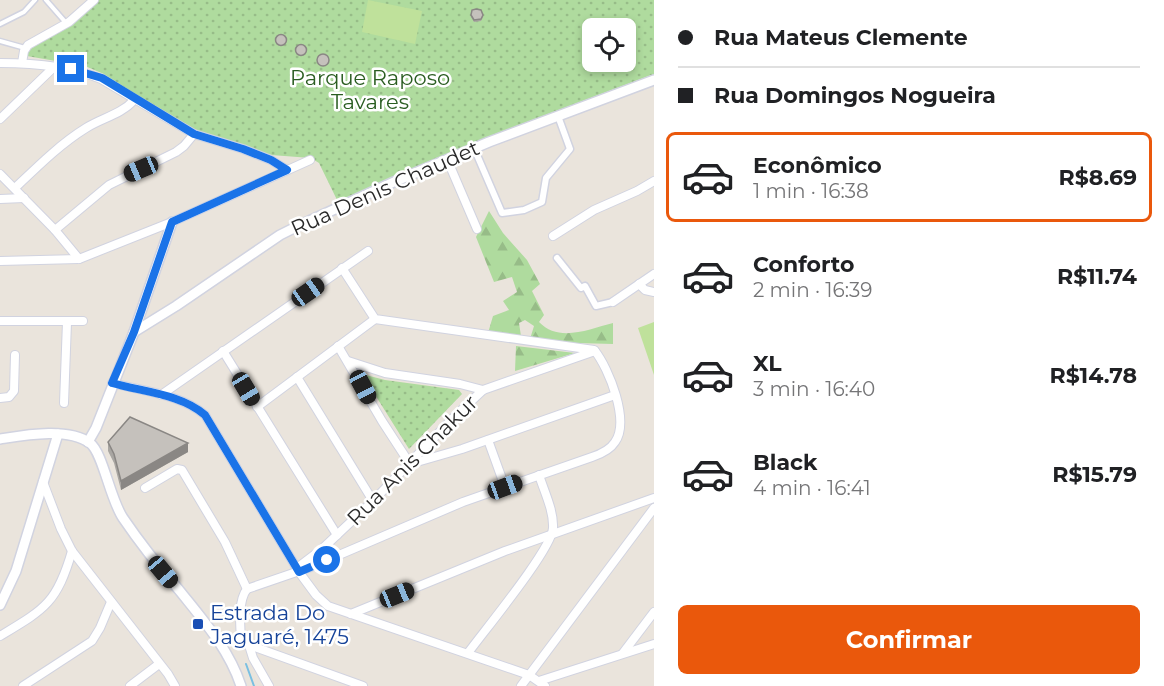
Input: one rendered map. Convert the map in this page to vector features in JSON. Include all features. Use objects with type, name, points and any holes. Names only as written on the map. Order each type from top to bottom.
[{"type":"street","points":[[22,63],[26,48],[67,24],[91,1]]},
{"type":"street","points":[[0,63],[22,63],[78,70],[102,78],[134,100],[194,134],[243,149],[271,160],[287,170]]},
{"type":"street","points":[[0,119],[54,67]]},
{"type":"street","name":"Rua Denis Chaudet","points":[[134,332],[280,235],[415,170],[654,80]]},
{"type":"street","points":[[15,188],[71,138],[88,126],[128,107],[134,100]]},
{"type":"street","points":[[474,148],[502,213],[524,210],[542,202],[546,178],[570,149],[558,116]]},
{"type":"street","points":[[55,230],[109,185],[176,152],[194,134]]},
{"type":"street","points":[[447,159],[477,229]]},
{"type":"street","points":[[0,261],[79,259],[172,222],[310,160]]},
{"type":"street","points":[[0,174],[55,230],[79,259]]},
{"type":"street","points":[[553,236],[594,210],[654,181]]},
{"type":"street","points":[[0,199],[24,198]]},
{"type":"street","points":[[88,442],[96,428],[134,332],[172,222]]},
{"type":"street","points":[[161,395],[368,251]]},
{"type":"street","points":[[557,258],[581,288],[585,286],[596,306],[613,302],[654,274]]},
{"type":"street","points":[[342,268],[375,319]]},
{"type":"street","points":[[639,284],[645,290],[654,292]]},
{"type":"street","points":[[241,639],[242,607],[244,593],[247,589],[344,554],[463,502],[592,457],[614,444],[621,420],[615,395],[602,362],[595,351],[375,319],[257,408]]},
{"type":"street","points":[[0,321],[83,321]]},
{"type":"street","points":[[64,403],[67,322]]},
{"type":"street","points":[[338,346],[381,421],[410,464],[488,440],[615,395]]},
{"type":"street","points":[[223,351],[335,537]]},
{"type":"street","name":"Rua Anis Chakur","points":[[298,570],[373,501],[483,390],[595,351]]},
{"type":"street","points":[[0,398],[9,397],[14,391],[15,355]]},
{"type":"street","points":[[348,362],[385,373],[460,384],[483,390]]},
{"type":"street","points":[[297,377],[373,501]]},
{"type":"street","points":[[112,383],[161,395],[193,407],[205,415],[298,570],[322,601],[335,609],[529,675],[542,684],[623,653],[654,644]]},
{"type":"street","points":[[0,439],[35,434],[58,434],[77,437],[88,442],[97,452],[110,493],[121,516],[163,572],[219,639],[241,686]]},
{"type":"street","points":[[0,605],[16,571],[58,434]]},
{"type":"street","points":[[488,440],[505,487]]},
{"type":"street","points":[[145,488],[177,469],[182,470],[225,542],[247,589]]},
{"type":"street","points":[[468,654],[539,558],[552,535],[552,519],[539,475]]},
{"type":"street","points":[[43,482],[72,551],[175,686]]},
{"type":"street","points":[[351,614],[505,552],[654,498]]},
{"type":"street","points":[[521,686],[654,508]]},
{"type":"street","name":"Rua Anis Chakur","points":[[335,537],[333,546],[335,550],[344,554]]},
{"type":"street","points":[[0,636],[27,620],[48,602],[60,586],[72,551]]},
{"type":"street","points":[[23,686],[92,641],[111,602]]},
{"type":"street","points":[[623,653],[654,612]]},
{"type":"street","points":[[219,639],[241,639],[249,645],[363,686]]},
{"type":"street","points":[[249,645],[253,658],[269,686]]},
{"type":"street","points":[[130,686],[159,664]]},
{"type":"lane","points":[[0,24],[24,12],[35,0]]},
{"type":"lane","points":[[46,0],[67,24]]},
{"type":"lane","points":[[0,41],[26,48]]},
{"type":"green space","name":"Parque Raposo Tavares","points":[[98,0],[654,0],[654,74],[485,138],[338,202],[319,163],[311,158],[271,155],[209,137],[167,114],[104,74],[85,66],[21,55],[72,23]]},
{"type":"green space","points":[[368,0],[422,11],[415,44],[362,32]]},
{"type":"green space","points":[[489,211],[503,233],[527,260],[540,284],[532,291],[544,315],[539,322],[556,332],[565,333],[584,331],[613,323],[613,344],[530,339],[534,326],[525,320],[519,323],[521,336],[488,333],[493,316],[509,310],[503,301],[517,292],[512,277],[494,282],[476,237]]},
{"type":"green space","points":[[654,322],[654,375],[638,328]]},
{"type":"green space","points":[[516,346],[575,353],[515,371]]},
{"type":"green space","points":[[362,374],[385,380],[459,390],[462,394],[409,449]]},
{"type":"building","points":[[472,10],[481,10],[483,15],[481,19],[474,20],[471,15]]},
{"type":"building","points":[[281,34],[287,40],[281,46],[275,40]]},
{"type":"building","points":[[301,45],[305,46],[305,54],[301,55],[297,54],[296,50],[297,46]]},
{"type":"building","points":[[325,54],[329,60],[325,66],[321,66],[317,58]]},
{"type":"building","points":[[130,417],[188,443],[121,481],[114,454],[108,442]]},
{"type":"waterway","points":[[246,664],[254,686]]},
{"type":"place","name":"Estrada Do Jaguaré, 1475","points":[[198,624]]},
{"type":"route","points":[[71,69],[102,78],[134,100],[194,134],[243,149],[271,160],[287,170],[172,222],[134,332],[112,383],[173,398],[205,415],[299,572],[327,560]]}]
